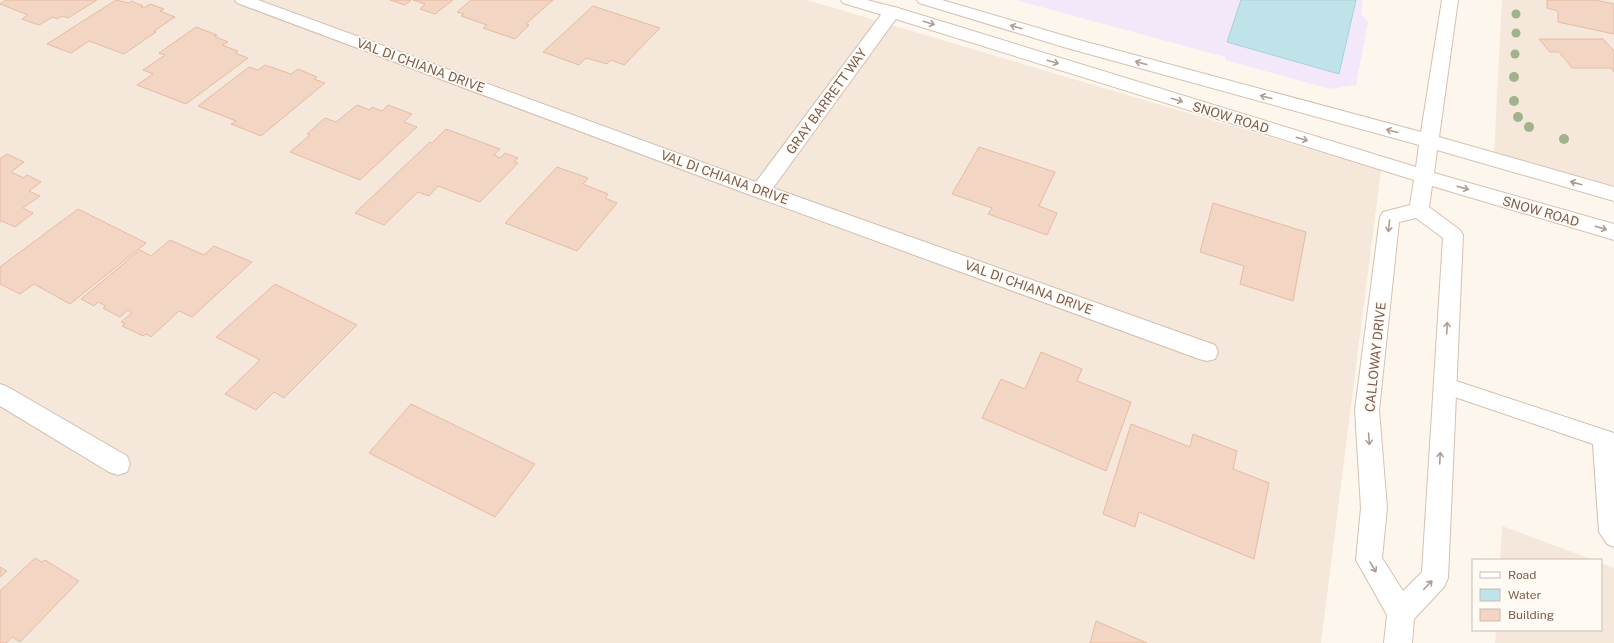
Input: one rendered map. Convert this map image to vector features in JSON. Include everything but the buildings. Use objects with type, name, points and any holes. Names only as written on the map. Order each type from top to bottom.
[{"type":"main road","name":"VAL DI CHIANA DRIVE","points":[[243,0],[1207,352]]},
{"type":"main road","name":"SNOW ROAD","points":[[849,0],[1425,177],[1614,232]]},
{"type":"main road","points":[[925,0],[1073,44],[1429,141],[1614,194]]},
{"type":"main road","points":[[1398,643],[1401,613],[1434,578],[1453,235],[1419,210],[1450,0]]},
{"type":"main road","name":"GRAY BARRETT WAY","points":[[760,190],[892,12]]},
{"type":"main road","name":"CALLOWAY DRIVE","points":[[1401,613],[1369,560],[1374,508],[1367,410],[1390,218],[1419,210]]},
{"type":"main road","points":[[0,394],[118,464]]},
{"type":"lane","points":[[1444,386],[1608,440],[1610,532],[1614,537]]},
{"type":"shaded area","points":[[0,0],[807,0],[1381,170],[1321,643],[0,643]]},
{"type":"shaded area","points":[[1015,0],[1363,0],[1361,14],[1368,22],[1356,85],[1330,89],[1225,60],[1225,57]]},
{"type":"shaded area","points":[[1502,0],[1614,0],[1614,186],[1494,154]]},
{"type":"shaded area","points":[[1502,526],[1591,559],[1500,559]]},
{"type":"shaded area","points":[[1602,563],[1614,568],[1614,643],[1495,643],[1496,631],[1602,631]]},
{"type":"water","points":[[1241,0],[1356,0],[1339,74],[1227,42]]}]
